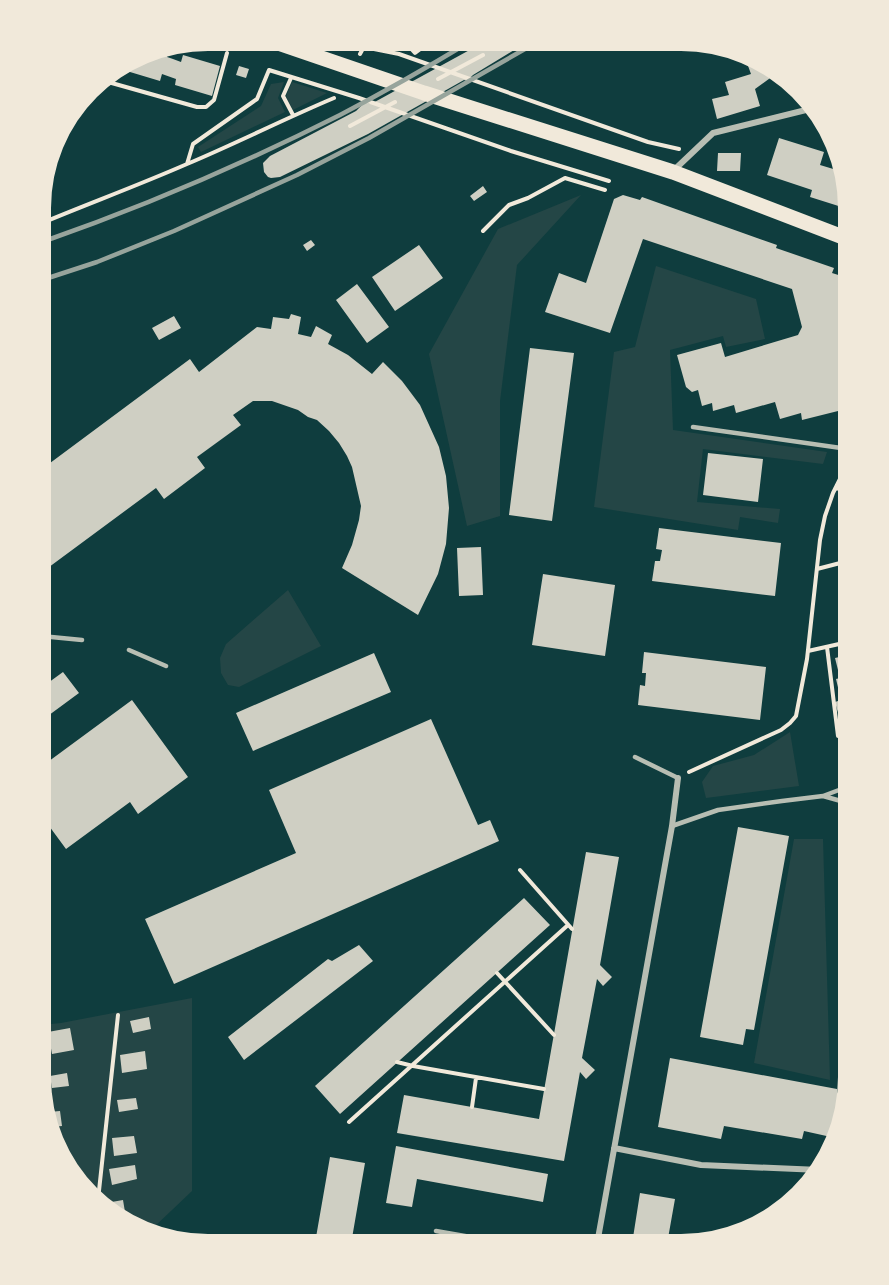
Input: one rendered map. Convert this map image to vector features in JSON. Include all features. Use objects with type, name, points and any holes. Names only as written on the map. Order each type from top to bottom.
[{"type":"main road","points":[[302,51],[424,93],[673,172],[838,234]]},
{"type":"street","points":[[673,172],[713,133],[803,111]]},
{"type":"street","points":[[599,1234],[672,826],[678,778]]},
{"type":"street","points":[[614,1148],[701,1165],[807,1169]]},
{"type":"lane","points":[[693,427],[838,448]]},
{"type":"lane","points":[[51,637],[82,640]]},
{"type":"lane","points":[[129,650],[166,666]]},
{"type":"lane","points":[[634,757],[678,778]]},
{"type":"lane","points":[[672,826],[718,810],[823,796],[838,790]]},
{"type":"lane","points":[[823,796],[838,800]]},
{"type":"lane","points":[[436,1231],[454,1234]]},
{"type":"path","points":[[386,51],[648,141],[679,149],[691,155]]},
{"type":"path","points":[[114,84],[197,107],[207,107],[214,100],[227,53]]},
{"type":"path","points":[[187,164],[193,144],[257,99],[269,70],[511,151],[609,181]]},
{"type":"path","points":[[291,78],[284,96],[293,115]]},
{"type":"path","points":[[51,219],[187,164],[334,98]]},
{"type":"path","points":[[483,231],[509,205],[528,198],[565,178],[605,190]]},
{"type":"path","points":[[678,778],[781,730],[796,716],[808,651],[820,540],[825,516],[838,483]]},
{"type":"path","points":[[817,569],[838,564]]},
{"type":"path","points":[[808,651],[838,644]]},
{"type":"path","points":[[827,647],[838,736]]},
{"type":"path","points":[[349,1122],[570,927],[520,870]]},
{"type":"path","points":[[496,973],[554,1035]]},
{"type":"path","points":[[99,1190],[118,1015]]},
{"type":"path","points":[[397,1062],[544,1089]]},
{"type":"path","points":[[472,1107],[476,1078]]},
{"type":"shaded area","points":[[284,82],[278,98],[285,112],[201,152],[198,147],[261,106],[271,84]]},
{"type":"shaded area","points":[[292,82],[327,93],[293,110],[286,96]]},
{"type":"shaded area","points":[[581,195],[517,265],[500,401],[500,516],[467,526],[429,354],[498,229]]},
{"type":"shaded area","points":[[656,266],[756,299],[765,339],[726,347],[723,336],[670,350],[673,430],[827,452],[823,464],[703,449],[697,502],[780,509],[778,523],[740,517],[738,530],[594,507],[614,352],[635,347]]},
{"type":"shaded area","points":[[288,590],[321,646],[239,687],[228,685],[221,673],[220,658],[226,644]]},
{"type":"shaded area","points":[[790,732],[799,786],[706,798],[702,782],[713,766],[754,755]]},
{"type":"shaded area","points":[[794,839],[823,839],[830,1080],[754,1063]]},
{"type":"shaded area","points":[[192,998],[192,1191],[156,1225],[130,1213],[97,1188],[67,1146],[54,1107],[51,1077],[51,1024]]},
{"type":"building","points":[[468,51],[513,51],[467,81],[464,80],[368,134],[280,177],[271,178],[264,172],[263,163],[270,156],[356,111],[365,102],[371,104]]},
{"type":"building","points":[[183,55],[220,66],[212,96],[175,85],[176,79],[162,74],[160,81],[130,72],[167,56],[181,62]]},
{"type":"building","points":[[239,66],[249,69],[246,78],[236,75]]},
{"type":"building","points":[[748,66],[769,79],[755,89],[760,106],[717,119],[712,99],[729,95],[725,82],[751,74]]},
{"type":"building","points":[[779,138],[824,152],[820,165],[833,169],[838,206],[810,197],[812,190],[767,175]]},
{"type":"building","points":[[718,153],[741,153],[740,171],[717,171]]},
{"type":"building","points":[[483,186],[487,192],[474,201],[470,196]]},
{"type":"building","points":[[623,195],[640,200],[642,197],[777,245],[776,248],[834,268],[832,273],[838,275],[838,411],[802,420],[801,413],[780,419],[775,402],[736,413],[734,405],[713,411],[712,403],[702,406],[698,390],[692,392],[686,387],[677,355],[721,343],[725,357],[798,335],[802,327],[792,289],[643,239],[610,333],[545,312],[559,273],[586,283],[614,199]]},
{"type":"building","points":[[311,240],[315,245],[307,251],[303,245]]},
{"type":"building","points":[[419,245],[443,278],[395,311],[372,277]]},
{"type":"building","points":[[357,284],[389,327],[367,343],[336,300]]},
{"type":"building","points":[[291,314],[301,317],[298,334],[311,337],[316,326],[332,335],[328,344],[348,355],[372,374],[383,362],[402,381],[420,405],[439,447],[446,476],[449,508],[446,544],[438,574],[418,615],[342,568],[352,545],[361,506],[352,467],[339,443],[317,420],[298,410],[272,401],[253,401],[233,415],[241,425],[197,457],[205,468],[164,499],[156,488],[51,566],[51,462],[190,359],[199,372],[257,327],[271,329],[273,317],[289,319]]},
{"type":"building","points":[[174,316],[181,328],[159,340],[152,328]]},
{"type":"building","points":[[530,348],[574,353],[552,521],[509,515]]},
{"type":"building","points":[[708,453],[763,459],[758,502],[703,495]]},
{"type":"building","points":[[659,528],[781,543],[775,596],[652,581],[655,561],[660,561],[662,550],[656,549]]},
{"type":"building","points":[[481,547],[483,595],[459,596],[457,548]]},
{"type":"building","points":[[543,574],[615,585],[605,656],[532,645]]},
{"type":"building","points":[[644,652],[766,667],[760,720],[638,705],[640,685],[645,686],[646,673],[642,673]]},
{"type":"building","points":[[374,653],[391,692],[253,751],[236,713]]},
{"type":"building","points":[[63,672],[79,693],[51,714],[51,681]]},
{"type":"building","points":[[132,700],[188,777],[138,814],[130,802],[66,849],[51,829],[51,760]]},
{"type":"building","points":[[431,719],[478,825],[490,820],[499,841],[174,984],[145,919],[296,853],[269,790]]},
{"type":"building","points":[[738,827],[789,836],[754,1030],[746,1029],[743,1045],[700,1037]]},
{"type":"building","points":[[586,852],[619,857],[600,965],[612,977],[603,986],[597,979],[582,1058],[595,1070],[586,1079],[580,1072],[564,1161],[397,1133],[404,1095],[539,1119]]},
{"type":"building","points":[[524,898],[550,925],[340,1114],[315,1086]]},
{"type":"building","points":[[359,945],[373,961],[244,1060],[228,1037],[328,959],[332,961]]},
{"type":"building","points":[[149,1017],[151,1029],[133,1033],[130,1021]]},
{"type":"building","points":[[70,1028],[74,1050],[52,1054],[51,1031]]},
{"type":"building","points":[[145,1051],[147,1069],[122,1073],[120,1055]]},
{"type":"building","points":[[670,1058],[837,1089],[835,1107],[826,1136],[804,1131],[802,1139],[724,1126],[721,1139],[658,1127]]},
{"type":"building","points":[[67,1073],[69,1086],[52,1088],[51,1076]]},
{"type":"building","points":[[136,1098],[138,1109],[119,1112],[117,1100]]},
{"type":"building","points":[[55,1111],[60,1111],[62,1126],[59,1126]]},
{"type":"building","points":[[134,1136],[137,1153],[114,1156],[112,1138]]},
{"type":"building","points":[[396,1146],[548,1174],[543,1202],[417,1179],[412,1207],[386,1203]]},
{"type":"building","points":[[330,1157],[365,1163],[353,1234],[317,1234]]},
{"type":"building","points":[[135,1165],[137,1179],[112,1185],[109,1169]]},
{"type":"building","points":[[640,1193],[675,1199],[669,1234],[634,1234]]},
{"type":"building","points":[[123,1200],[125,1209],[114,1202]]},
{"type":"railway","points":[[51,239],[192,184],[267,151],[356,106],[454,51]]},
{"type":"railway","points":[[51,277],[97,262],[174,231],[297,175],[369,138],[521,51]]}]
